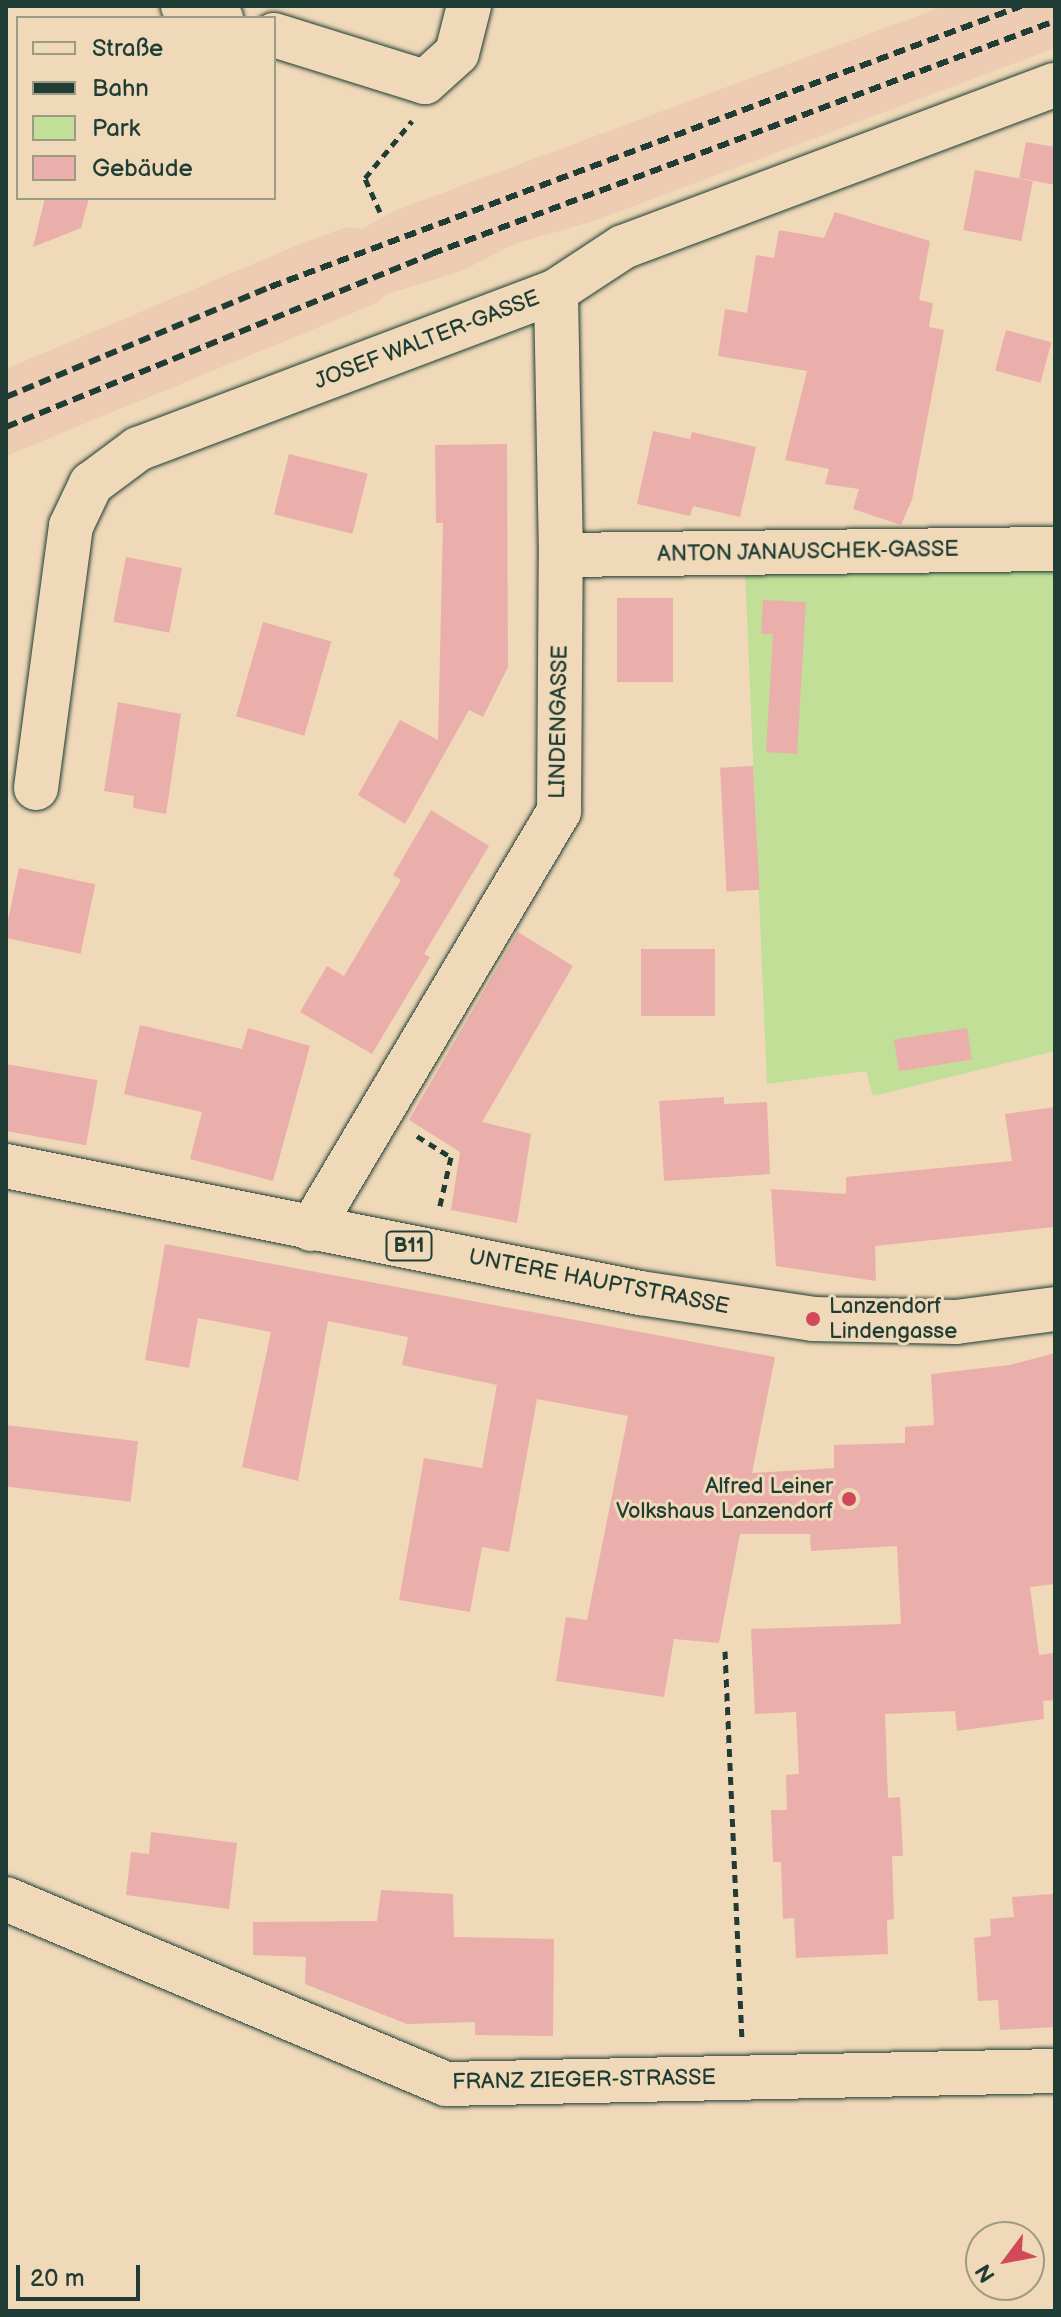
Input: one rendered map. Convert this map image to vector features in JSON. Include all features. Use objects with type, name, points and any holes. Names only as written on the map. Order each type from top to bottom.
[{"type":"street","points":[[183,6],[215,16]]},
{"type":"street","points":[[276,36],[425,82],[457,53],[469,6]]},
{"type":"street","name":"JOSEF WALTER-GASSE","points":[[36,788],[71,526],[91,484],[138,449],[556,291],[623,247],[1055,85]]},
{"type":"street","name":"LINDENGASSE","points":[[311,1229],[559,811],[561,555],[556,291]]},
{"type":"street","name":"ANTON JANAUSCHEK-GASSE","points":[[561,555],[1055,549]]},
{"type":"street","name":"UNTERE HAUPTSTRASSE","points":[[6,1166],[640,1293],[813,1319],[956,1322],[1055,1309]]},
{"type":"street","name":"FRANZ ZIEGER-STRASSE","points":[[6,1899],[446,2084],[1055,2071]]},
{"type":"path","points":[[380,212],[365,178],[410,127],[425,82]]},
{"type":"path","points":[[379,1112],[451,1157],[431,1250]]},
{"type":"path","points":[[725,1651],[744,2077]]},
{"type":"shaded area","points":[[944,6],[1055,6],[1055,48],[597,220],[514,244],[462,271],[387,294],[377,303],[6,456],[6,369],[293,247],[346,227],[362,229],[394,211]]},
{"type":"green space","points":[[1055,568],[1055,1051],[873,1096],[866,1071],[767,1084],[745,570]]},
{"type":"building","points":[[1026,142],[1055,147],[1055,185],[1019,178]]},
{"type":"building","points":[[975,170],[1033,181],[1021,241],[963,230]]},
{"type":"building","points":[[45,200],[88,200],[81,228],[33,247]]},
{"type":"building","points":[[835,212],[930,241],[919,300],[933,303],[929,327],[944,330],[912,500],[901,525],[853,509],[859,489],[825,484],[829,469],[785,460],[807,371],[718,356],[725,309],[747,313],[756,255],[774,258],[779,230],[824,238]]},
{"type":"building","points":[[1006,330],[1051,342],[1041,383],[995,371]]},
{"type":"building","points":[[653,431],[690,439],[692,432],[756,447],[740,517],[693,506],[690,516],[637,504]]},
{"type":"building","points":[[507,444],[508,667],[483,717],[469,710],[405,824],[358,795],[400,720],[438,740],[443,523],[436,523],[435,445]]},
{"type":"building","points":[[289,454],[368,474],[353,534],[274,514]]},
{"type":"building","points":[[126,557],[182,568],[169,633],[113,622]]},
{"type":"building","points":[[617,598],[673,598],[673,682],[617,682]]},
{"type":"building","points":[[763,600],[806,602],[797,754],[766,752],[773,634],[761,634]]},
{"type":"building","points":[[263,622],[331,642],[304,736],[236,716]]},
{"type":"building","points":[[118,702],[181,714],[166,814],[133,808],[134,796],[104,791]]},
{"type":"building","points":[[753,766],[759,890],[727,892],[720,768]]},
{"type":"building","points":[[431,810],[489,846],[424,954],[430,957],[372,1054],[300,1012],[327,966],[344,976],[401,880],[393,875]]},
{"type":"building","points":[[19,868],[95,884],[81,954],[6,938]]},
{"type":"building","points":[[518,932],[573,966],[482,1122],[531,1134],[517,1223],[451,1210],[460,1152],[409,1120]]},
{"type":"building","points":[[641,949],[715,949],[715,1016],[641,1016]]},
{"type":"building","points":[[140,1025],[242,1049],[248,1028],[310,1046],[273,1181],[190,1159],[202,1112],[124,1094]]},
{"type":"building","points":[[967,1028],[972,1060],[899,1071],[894,1040]]},
{"type":"building","points":[[6,1064],[98,1080],[86,1145],[6,1131]]},
{"type":"building","points":[[724,1097],[724,1104],[767,1102],[770,1174],[664,1181],[659,1101]]},
{"type":"building","points":[[1055,1107],[1055,1227],[875,1246],[876,1281],[776,1266],[771,1189],[846,1194],[846,1177],[1012,1161],[1005,1114]]},
{"type":"building","points":[[165,1244],[775,1357],[752,1473],[834,1468],[834,1445],[905,1443],[905,1427],[934,1425],[931,1374],[1010,1365],[1055,1353],[1055,1584],[1030,1587],[1039,1655],[1055,1653],[1055,1700],[1043,1701],[1044,1719],[957,1731],[955,1711],[885,1714],[888,1798],[900,1797],[903,1856],[892,1856],[894,1919],[887,1920],[888,1954],[796,1958],[794,1918],[783,1919],[781,1862],[773,1862],[771,1810],[787,1810],[786,1775],[799,1774],[796,1712],[755,1714],[751,1629],[901,1624],[897,1546],[811,1551],[810,1534],[740,1534],[719,1643],[674,1639],[664,1697],[556,1681],[566,1617],[587,1620],[628,1416],[537,1399],[509,1552],[482,1547],[470,1612],[399,1600],[424,1458],[482,1468],[497,1385],[402,1365],[408,1337],[328,1321],[298,1481],[242,1467],[271,1332],[198,1318],[189,1368],[145,1360]]},
{"type":"building","points":[[6,1425],[138,1441],[131,1502],[6,1486]]},
{"type":"building","points":[[151,1832],[237,1843],[229,1909],[126,1895],[131,1852],[149,1854]]},
{"type":"building","points":[[381,1890],[453,1894],[454,1937],[554,1939],[553,2036],[475,2035],[475,2022],[407,2024],[305,1984],[306,1957],[253,1955],[253,1922],[377,1921]]},
{"type":"building","points":[[1053,1894],[1055,2027],[1000,2030],[998,2000],[978,2001],[974,1938],[991,1936],[990,1919],[1014,1917],[1012,1897]]},
{"type":"railway","points":[[6,397],[270,287],[1021,6]]},
{"type":"railway","points":[[6,427],[431,254],[1055,21]]},
{"type":"place","name":"Lanzendorf Lindengasse","points":[[813,1319]]},
{"type":"place","name":"Alfred Leiner Volkshaus Lanzendorf","points":[[849,1499]]}]
